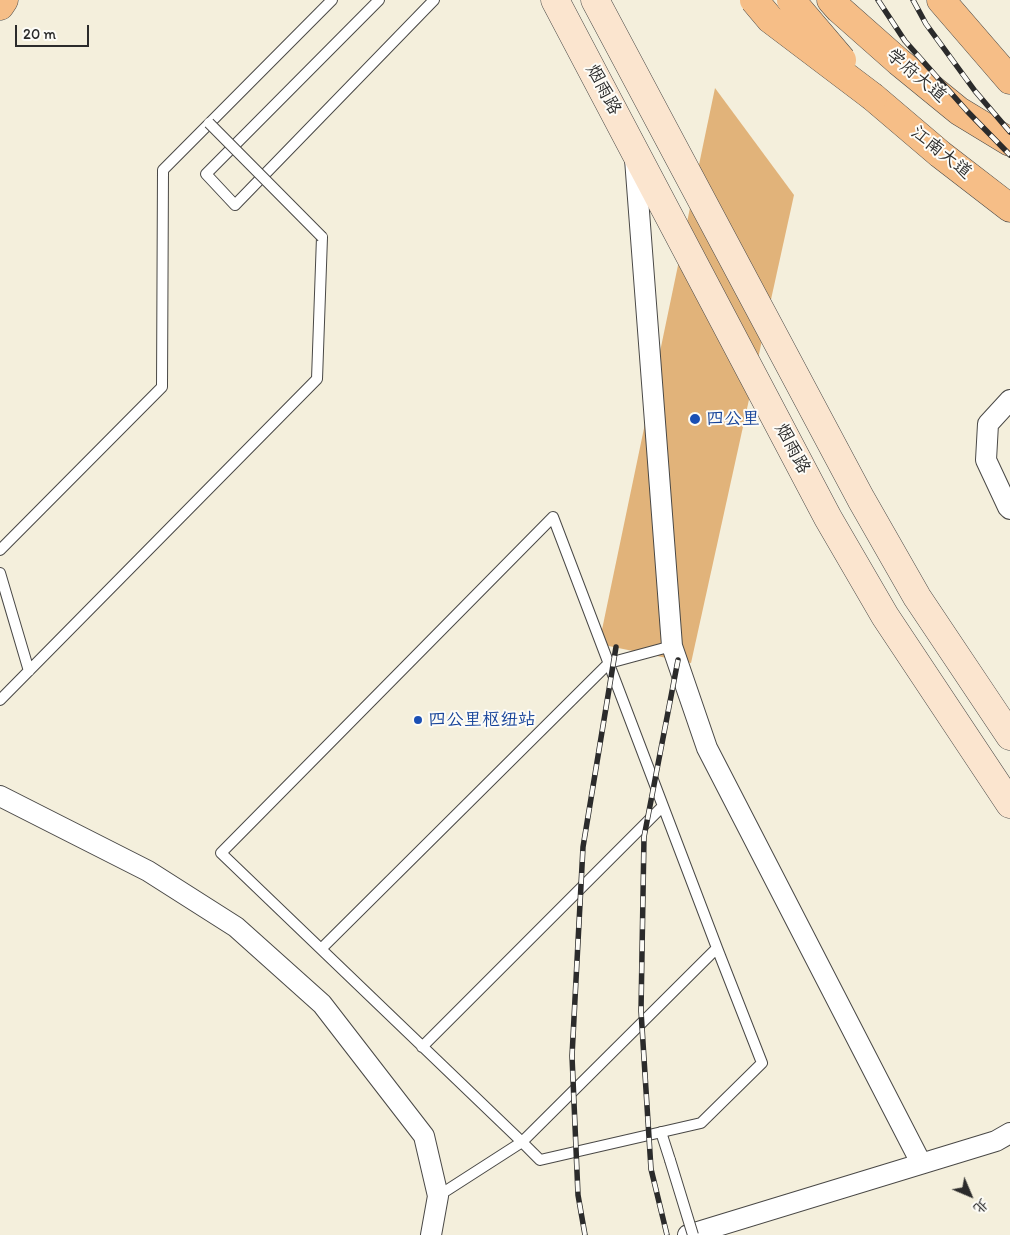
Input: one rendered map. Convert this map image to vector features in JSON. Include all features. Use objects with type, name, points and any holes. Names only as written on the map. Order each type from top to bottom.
[{"type":"highway","points":[[0,6],[4,0]]},
{"type":"highway","points":[[754,0],[770,19],[873,96]]},
{"type":"highway","points":[[791,0],[873,96]]},
{"type":"highway","name":"学府大道","points":[[831,0],[899,62],[959,111],[1010,142]]},
{"type":"highway","points":[[941,0],[1010,80]]},
{"type":"highway","name":"江南大道","points":[[873,96],[940,154],[1010,208]]},
{"type":"main road","name":"烟雨路","points":[[555,0],[828,518],[886,616],[1010,804]]},
{"type":"main road","name":"烟雨路","points":[[595,0],[861,499],[917,597],[1010,736]]},
{"type":"street","points":[[634,147],[672,646],[707,748],[921,1163]]},
{"type":"street","points":[[1010,400],[988,424],[986,460],[1010,509]]},
{"type":"street","points":[[0,796],[148,870],[236,927],[322,1004],[424,1136],[438,1196],[431,1235]]},
{"type":"street","points":[[688,1235],[996,1141],[1010,1133]]},
{"type":"lane","points":[[0,550],[162,387],[162,170],[332,0]]},
{"type":"lane","points":[[379,0],[206,174],[235,206],[434,0]]},
{"type":"lane","points":[[0,700],[318,378],[322,237],[209,123]]},
{"type":"lane","points":[[554,518],[609,663],[762,1063],[700,1122],[540,1160],[221,853],[554,518]]},
{"type":"lane","points":[[0,573],[29,671]]},
{"type":"lane","points":[[321,948],[609,663],[672,646]]},
{"type":"lane","points":[[422,1047],[663,806]]},
{"type":"lane","points":[[438,1196],[522,1142],[717,948]]},
{"type":"lane","points":[[661,1132],[692,1235]]},
{"type":"building","name":"四公里","points":[[715,88],[794,195],[691,663],[599,644]]},
{"type":"railway","points":[[878,0],[905,41],[967,111],[1010,155]]},
{"type":"railway","points":[[913,0],[926,24],[975,91],[1010,132]]},
{"type":"railway","points":[[585,1235],[578,1195],[572,1056],[583,847],[616,647]]},
{"type":"railway","points":[[667,1235],[651,1169],[641,1011],[644,837],[678,660]]},
{"type":"place","name":"四公里","points":[[695,419]]},
{"type":"place","name":"四公里枢纽站","points":[[418,720]]}]
